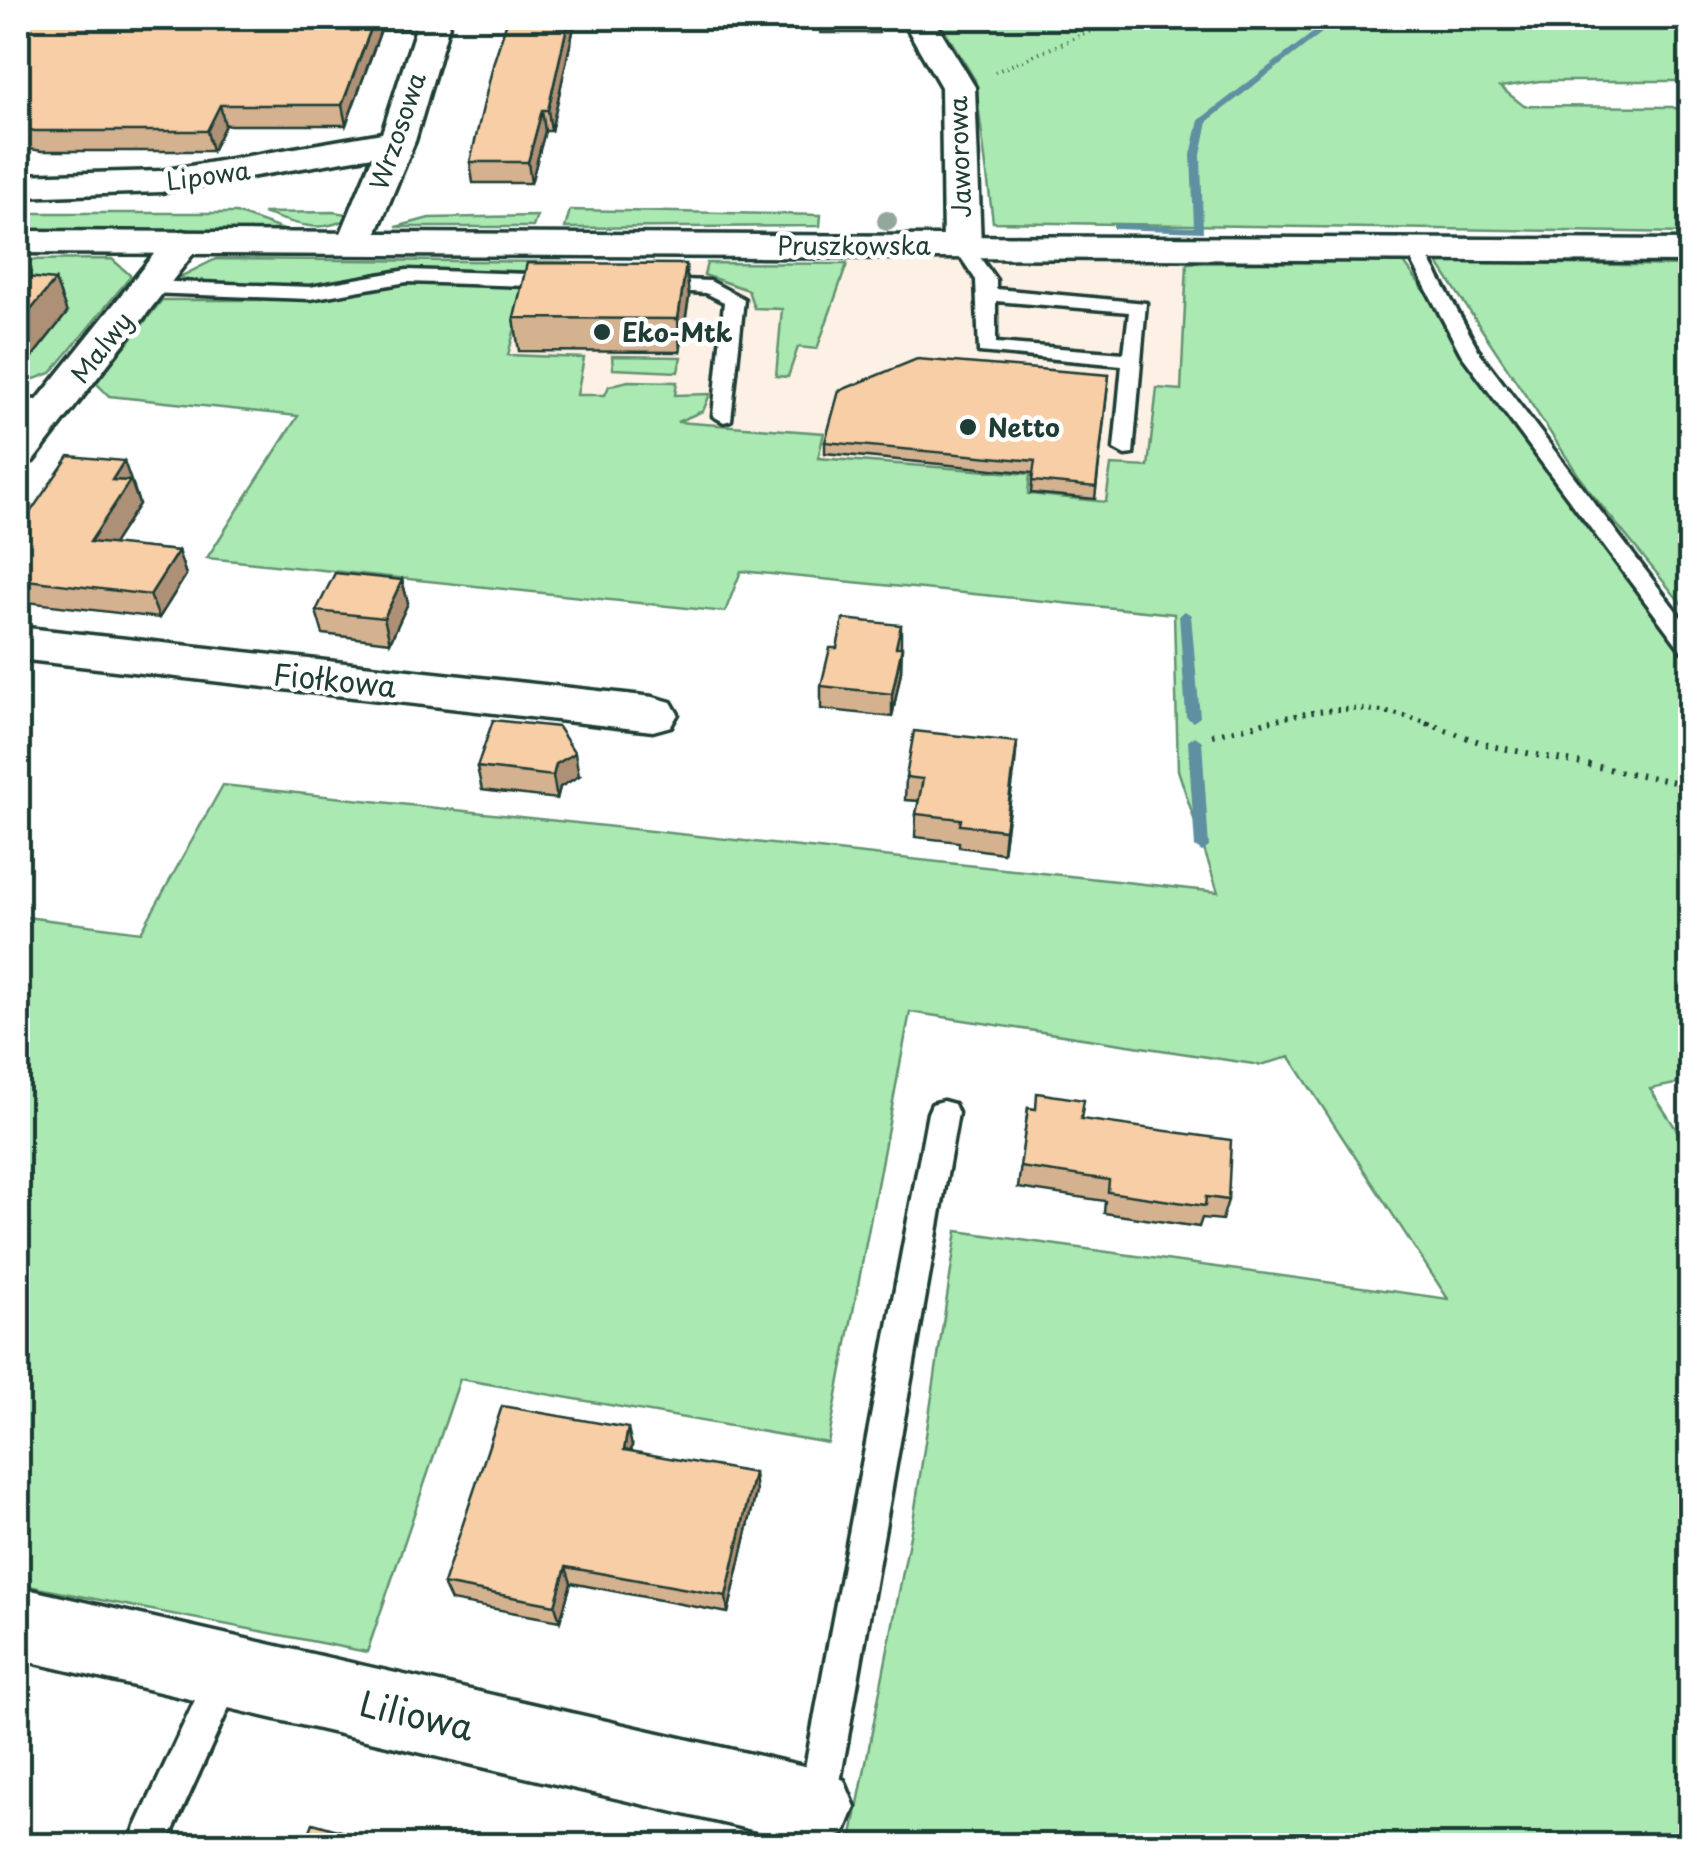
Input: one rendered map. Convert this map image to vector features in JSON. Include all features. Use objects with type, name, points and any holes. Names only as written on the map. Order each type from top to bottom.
[{"type":"street","points":[[363,18],[435,18]]},
{"type":"street","name":"Wrzosowa","points":[[356,243],[397,142],[435,18]]},
{"type":"street","name":"Jaworowa","points":[[917,18],[958,88],[962,246]]},
{"type":"street","name":"Lipowa","points":[[18,186],[75,190],[196,180],[397,142]]},
{"type":"street","name":"Pruszkowska","points":[[18,242],[1690,251]]},
{"type":"street","name":"Malwy","points":[[18,452],[36,406],[148,287],[183,242]]},
{"type":"street","name":"Fiołkowa","points":[[18,643],[654,714]]},
{"type":"street","name":"Liliowa","points":[[18,1623],[817,1807]]},
{"type":"lane","points":[[962,246],[983,274],[986,348],[1133,360]]},
{"type":"lane","points":[[1414,248],[1471,354],[1690,645]]},
{"type":"lane","points":[[148,287],[310,293],[407,276],[553,279],[576,284]]},
{"type":"lane","points":[[628,285],[710,287],[734,299],[724,416]]},
{"type":"lane","points":[[986,294],[1139,307],[1124,449]]},
{"type":"lane","points":[[817,1807],[943,1113]]},
{"type":"lane","points":[[146,1846],[228,1671]]},
{"type":"path","points":[[958,88],[1122,18]]},
{"type":"path","points":[[1212,735],[1316,710],[1388,709],[1491,746],[1690,785]]},
{"type":"shaded area","points":[[849,258],[1187,263],[1181,390],[1157,388],[1148,468],[1107,502],[1027,494],[1030,474],[818,458],[824,433],[299,415],[109,396],[96,383],[180,277],[216,259],[847,264]]},
{"type":"green space","points":[[937,18],[1690,18],[1690,81],[1540,81],[1500,87],[1524,106],[1672,107],[1690,113],[1690,233],[993,222],[975,80]]},
{"type":"green space","points":[[570,210],[821,215],[820,226],[565,228]]},
{"type":"green space","points":[[18,213],[236,213],[295,234],[18,231]]},
{"type":"green space","points":[[263,213],[353,215],[320,226]]},
{"type":"green space","points":[[537,216],[533,227],[396,227],[429,218]]},
{"type":"green space","points":[[112,259],[131,276],[51,373],[18,385],[18,260]]},
{"type":"green space","points":[[216,259],[568,262],[566,272],[398,269],[318,285],[197,284],[180,277]]},
{"type":"green space","points":[[1403,261],[1440,312],[1473,373],[1690,658],[1690,1081],[1650,1089],[1690,1150],[1690,1845],[850,1845],[914,1515],[957,1231],[1448,1299],[1290,1057],[1260,1065],[910,1012],[828,1443],[460,1379],[367,1652],[18,1584],[18,916],[141,932],[223,785],[1218,892],[1178,770],[1174,614],[741,571],[725,612],[207,558],[298,416],[109,396],[96,383],[162,300],[316,300],[401,283],[564,287],[524,294],[508,355],[584,358],[577,395],[605,395],[609,386],[628,381],[677,382],[675,395],[710,394],[703,411],[677,422],[824,433],[818,458],[1030,474],[1028,494],[1106,502],[1111,465],[1148,467],[1157,388],[1181,390],[1187,263]]},
{"type":"green space","points":[[1437,262],[1690,266],[1690,614],[1587,488]]},
{"type":"green space","points":[[707,263],[847,264],[817,349],[798,347],[788,377],[776,376],[782,309],[754,308],[748,290],[704,275]]},
{"type":"green space","points":[[612,356],[681,357],[678,372],[613,369]]},
{"type":"building","points":[[18,18],[375,18],[342,105],[220,105],[207,131],[35,131],[18,128]]},
{"type":"building","points":[[508,18],[569,18],[548,110],[542,110],[528,162],[470,162],[494,61]]},
{"type":"building","points":[[527,263],[686,264],[678,319],[514,318]]},
{"type":"building","points":[[18,276],[55,280],[18,326]]},
{"type":"building","name":"Netto","points":[[917,359],[1109,375],[1096,487],[1032,481],[1035,461],[825,442],[839,391]]},
{"type":"building","points":[[69,456],[124,461],[112,480],[130,481],[90,542],[178,551],[150,595],[18,579],[18,530]]},
{"type":"building","points":[[335,573],[402,580],[384,618],[316,611]]},
{"type":"building","points":[[843,619],[901,625],[896,647],[902,647],[892,694],[821,686],[830,648],[837,648]]},
{"type":"building","points":[[493,720],[558,727],[575,753],[556,764],[553,776],[477,767]]},
{"type":"building","points":[[914,731],[1017,742],[1005,830],[960,825],[961,819],[916,814],[923,779],[906,777]]},
{"type":"building","points":[[1037,1093],[1084,1100],[1081,1119],[1231,1140],[1228,1200],[1206,1197],[1205,1206],[1108,1192],[1109,1180],[1020,1167],[1028,1108],[1036,1109]]},
{"type":"building","points":[[502,1406],[628,1428],[624,1450],[754,1473],[726,1596],[566,1567],[555,1605],[443,1584]]},
{"type":"building","points":[[313,1823],[393,1846],[304,1846]]},
{"type":"waterway","points":[[1117,227],[1199,230],[1196,155],[1204,120],[1337,18]]},
{"type":"waterway","points":[[1185,615],[1193,717]]},
{"type":"waterway","points":[[1195,741],[1202,847]]},
{"type":"place","name":"Eko-Mtk","points":[[602,332]]},
{"type":"place","name":"Netto","points":[[968,427]]}]
